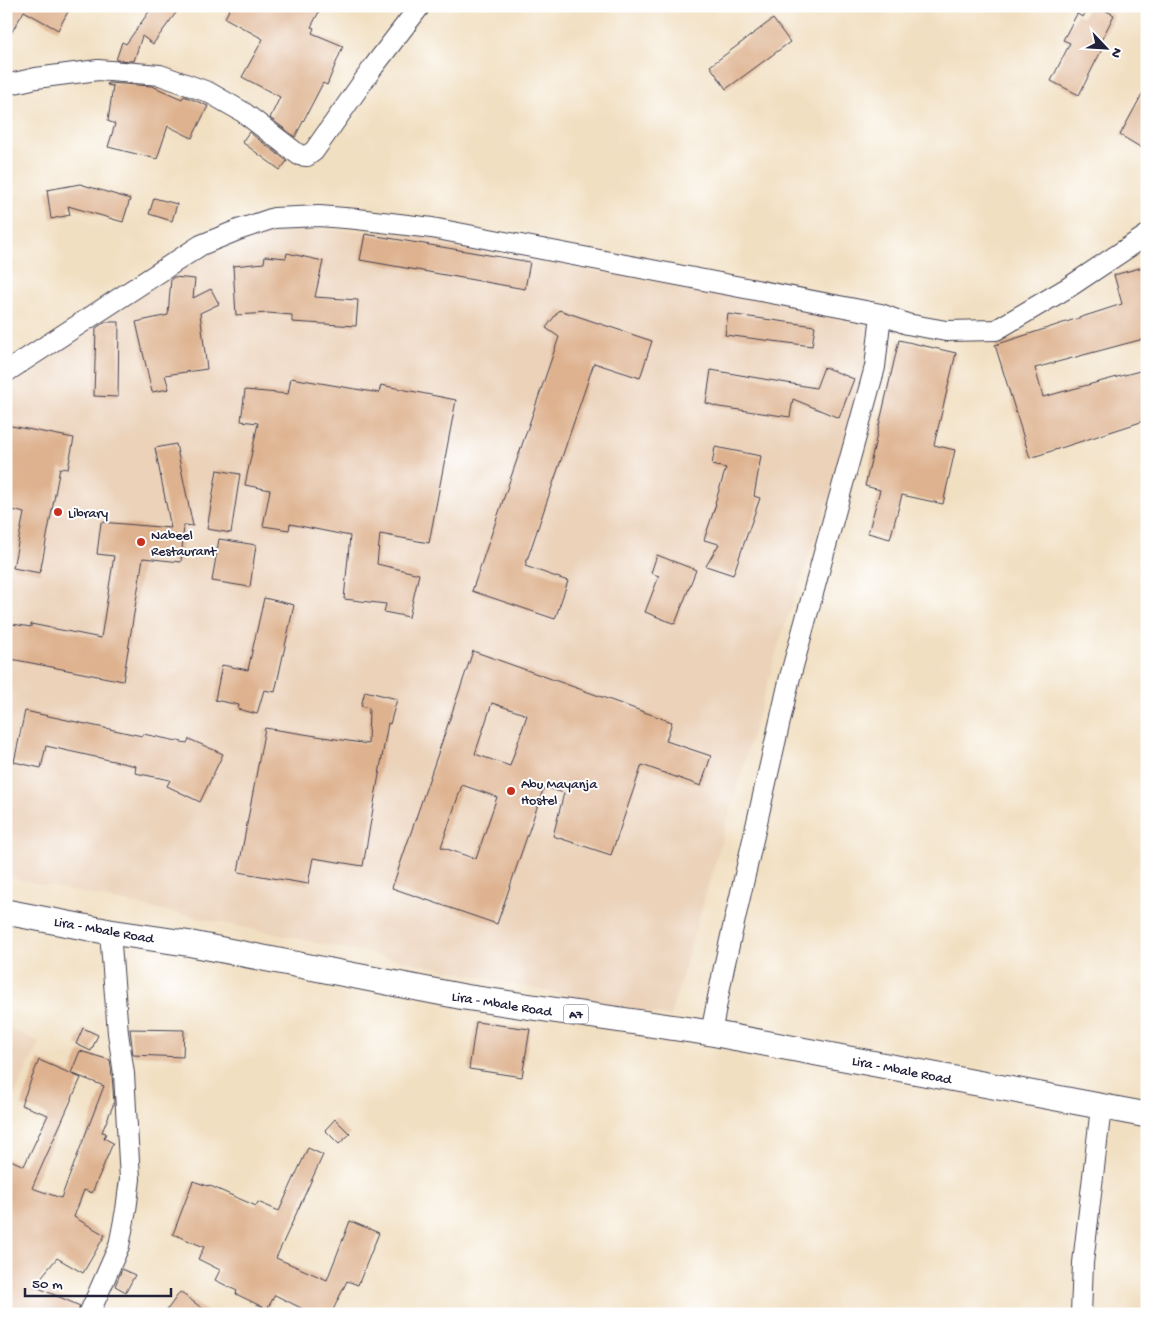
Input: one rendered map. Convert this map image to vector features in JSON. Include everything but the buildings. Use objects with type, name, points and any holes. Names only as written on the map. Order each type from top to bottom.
[{"type":"main road","name":"Lira - Mbale Road","points":[[6,912],[110,932],[192,944],[464,998],[711,1034],[1147,1115]]},
{"type":"street","points":[[6,85],[36,78],[98,70],[160,75],[208,92],[244,112],[299,155],[308,156],[314,152],[374,66],[420,6]]},
{"type":"street","points":[[6,372],[201,245],[274,218],[319,216],[432,228],[881,314],[907,324],[946,331],[996,330],[1069,287],[1147,236]]},
{"type":"street","points":[[711,1034],[724,967],[790,677],[875,368],[881,314]]},
{"type":"street","points":[[89,1314],[119,1246],[130,1179],[124,1074],[114,1000],[110,932]]},
{"type":"street","points":[[1081,1314],[1084,1254],[1101,1107]]},
{"type":"shaded area","points":[[270,226],[420,235],[584,269],[872,317],[867,368],[832,489],[779,643],[670,1017],[6,877],[6,374],[200,250]]},
{"type":"shaded area","points":[[6,1027],[39,1042],[6,1113]]},
{"type":"place","name":"Library","points":[[58,512]]},
{"type":"place","name":"Nabeel Restaurant","points":[[141,542]]},
{"type":"place","name":"Abu Mayanja Hostel","points":[[511,791]]}]
